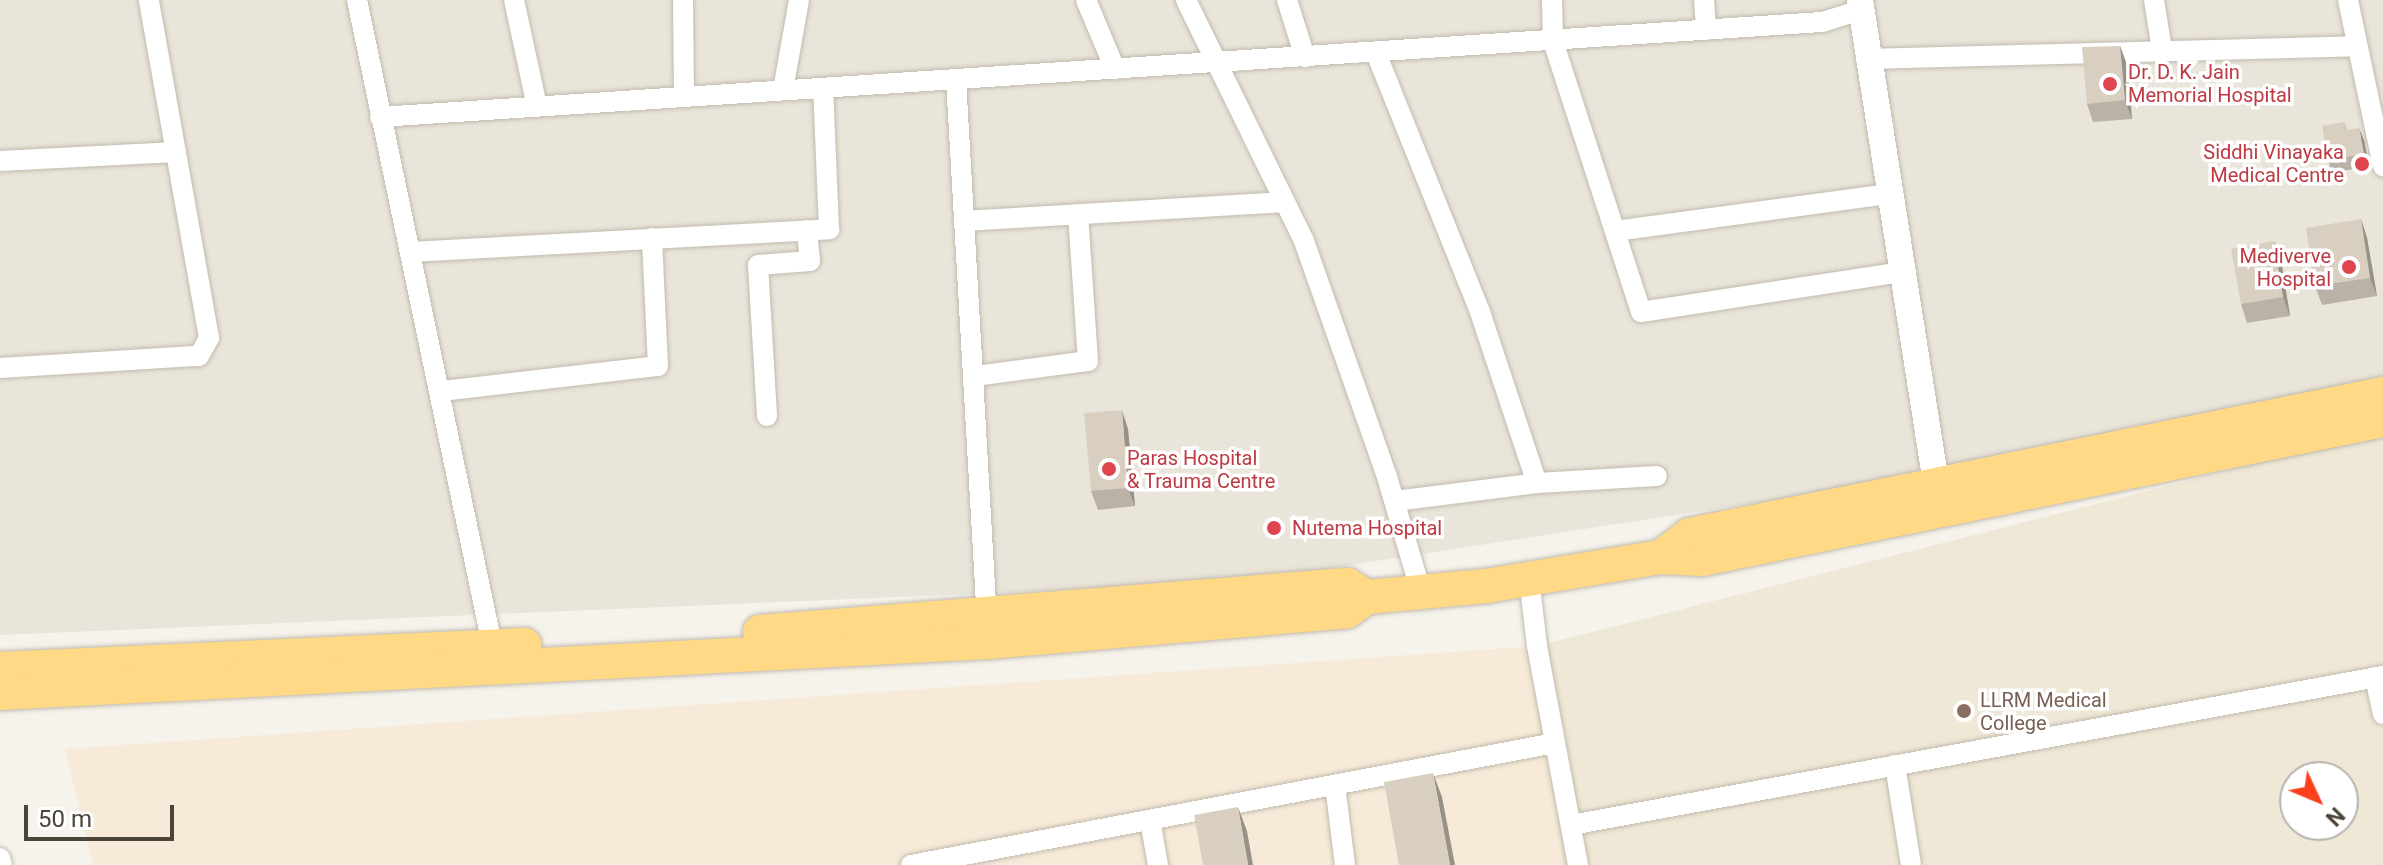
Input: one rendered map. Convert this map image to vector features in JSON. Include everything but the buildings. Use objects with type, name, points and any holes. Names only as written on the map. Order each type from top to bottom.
[{"type":"highway","points":[[0,693],[495,658],[1347,611],[1367,597],[1529,578],[1661,557],[1702,559],[2383,394]]},
{"type":"highway","points":[[1938,500],[2383,420]]},
{"type":"highway","points":[[0,669],[495,658]]},
{"type":"street","points":[[0,368],[199,356],[209,338],[149,0]]},
{"type":"street","points":[[357,0],[442,391],[495,658]]},
{"type":"street","points":[[514,0],[537,106]]},
{"type":"street","points":[[683,0],[684,97]]},
{"type":"street","points":[[783,90],[799,0]]},
{"type":"street","points":[[1086,0],[1115,69]]},
{"type":"street","points":[[1186,0],[1304,241],[1395,501],[1421,592]]},
{"type":"street","points":[[1287,0],[1305,57]]},
{"type":"street","points":[[1552,0],[1553,41],[1641,312],[1901,272]]},
{"type":"street","points":[[1704,0],[1706,30]]},
{"type":"street","points":[[2154,0],[2162,50]]},
{"type":"street","points":[[2348,0],[2383,166]]},
{"type":"street","points":[[380,117],[1822,22],[1860,5],[1866,59],[1938,500]]},
{"type":"street","points":[[1866,59],[2357,46]]},
{"type":"street","points":[[1376,53],[1480,312],[1537,483]]},
{"type":"street","points":[[956,79],[987,630]]},
{"type":"street","points":[[411,252],[829,229],[823,88]]},
{"type":"street","points":[[0,161],[176,152]]},
{"type":"street","points":[[1615,231],[1888,194]]},
{"type":"street","points":[[965,221],[1284,202]]},
{"type":"street","points":[[975,376],[1088,361],[1078,214]]},
{"type":"street","points":[[767,416],[758,265],[810,261],[807,230]]},
{"type":"street","points":[[442,391],[658,366],[652,238]]},
{"type":"street","points":[[1395,501],[1537,483],[1657,476]]},
{"type":"street","points":[[1529,578],[1578,865]]},
{"type":"street","points":[[1571,825],[2379,676],[2383,714]]},
{"type":"street","points":[[911,865],[1555,743]]},
{"type":"street","points":[[1895,765],[1911,865]]},
{"type":"street","points":[[1335,785],[1345,865]]},
{"type":"street","points":[[1150,820],[1158,865]]},
{"type":"street","points":[[0,858],[2,865]]},
{"type":"shaded area","points":[[0,0],[2383,0],[2383,385],[2172,439],[1232,583],[0,635]]},
{"type":"shaded area","name":"LLRM Medical College","points":[[2383,431],[2383,865],[1563,865],[1537,646]]},
{"type":"shaded area","points":[[1537,646],[1563,865],[93,865],[65,749]]},
{"type":"place","name":"Dr. D. K. Jain Memorial Hospital","points":[[2110,84]]},
{"type":"place","name":"Siddhi Vinayaka Medical Centre","points":[[2362,164]]},
{"type":"place","name":"Mediverve Hospital","points":[[2349,267]]},
{"type":"place","name":"Paras Hospital & Trauma Centre","points":[[1109,469]]},
{"type":"place","name":"Nutema Hospital","points":[[1274,528]]},
{"type":"place","name":"LLRM Medical College","points":[[1964,711]]}]
